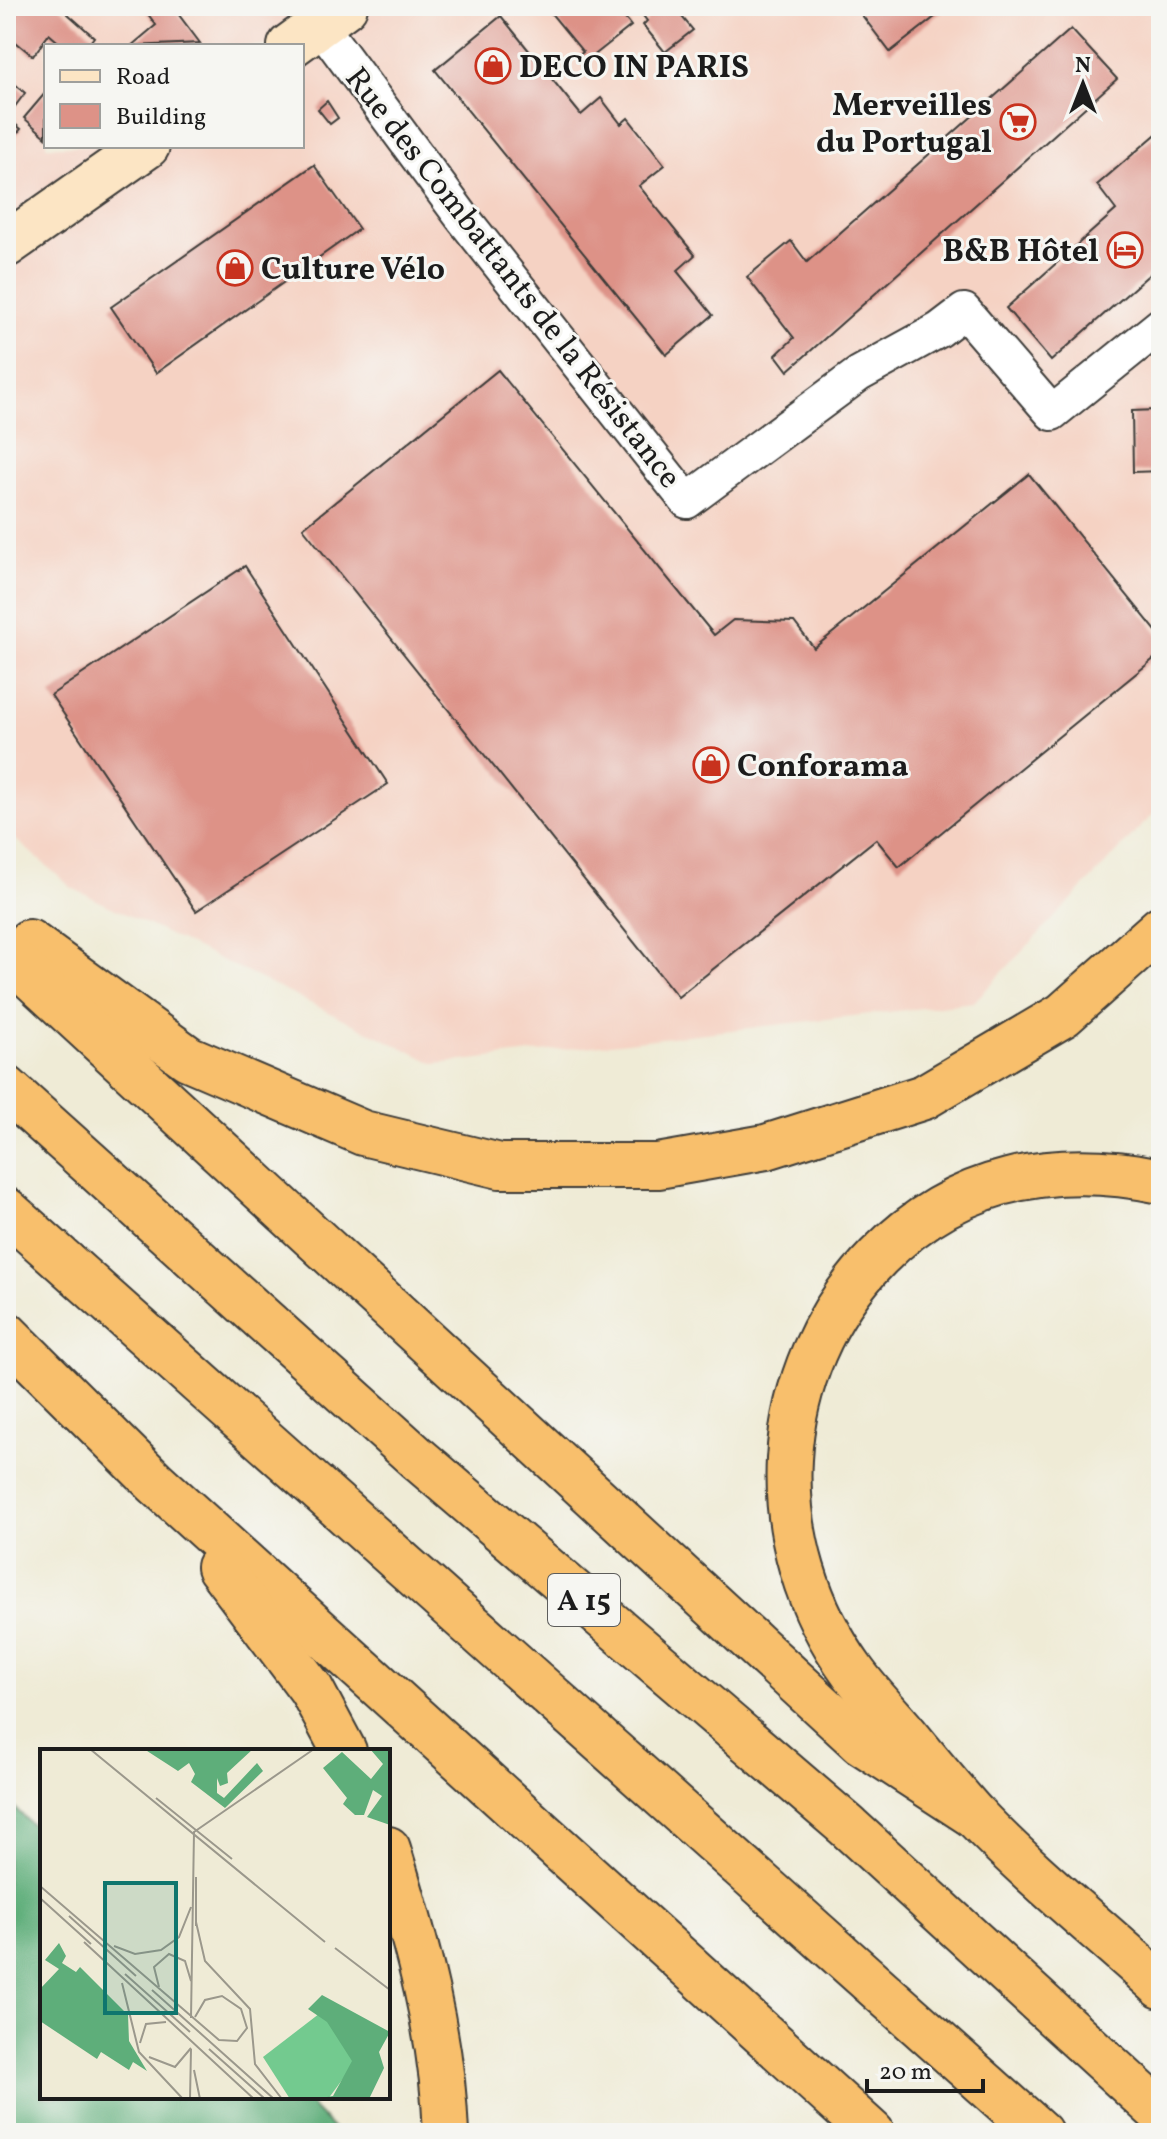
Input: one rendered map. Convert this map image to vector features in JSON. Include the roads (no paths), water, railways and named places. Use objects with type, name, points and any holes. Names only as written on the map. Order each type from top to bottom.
[{"type":"highway","points":[[6,925],[188,1058],[363,1133],[500,1166],[658,1166],[766,1147],[924,1097],[1063,1015],[1161,928]]},
{"type":"highway","points":[[6,954],[861,1742],[975,1816]]},
{"type":"highway","name":"A 15","points":[[6,1088],[416,1457],[846,1825],[1161,2113]]},
{"type":"highway","points":[[1161,1181],[1110,1171],[1051,1173],[994,1183],[943,1207],[898,1237],[857,1279],[827,1327],[803,1376],[788,1436],[788,1486],[798,1552],[819,1610],[852,1671],[975,1816],[1161,1986]]},
{"type":"highway","points":[[6,1210],[1040,2133]]},
{"type":"highway","points":[[6,1334],[155,1482],[872,2133]]},
{"type":"highway","points":[[155,1482],[311,1689],[343,1749]]},
{"type":"highway","points":[[390,1856],[428,1983],[444,2082],[446,2133]]},
{"type":"street","name":"Rue des Combattants de la Résistance","points":[[318,26],[471,229],[687,501],[859,374],[939,330],[964,311],[1052,413],[1161,325]]},
{"type":"street","points":[[6,245],[144,148]]},
{"type":"place","name":"DECO IN PARIS","points":[[493,66]]},
{"type":"place","name":"Merveilles du Portugal","points":[[1018,122]]},
{"type":"place","name":"B&B Hôtel","points":[[1125,250]]},
{"type":"place","name":"Culture Vélo","points":[[235,268]]},
{"type":"place","name":"Conforama","points":[[711,765]]}]
